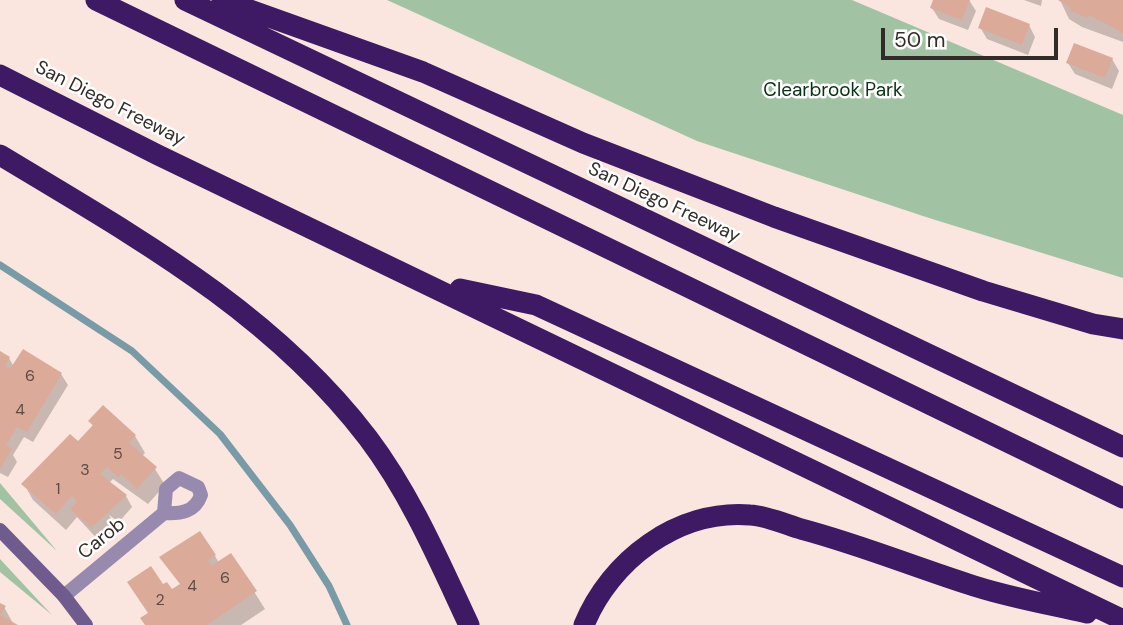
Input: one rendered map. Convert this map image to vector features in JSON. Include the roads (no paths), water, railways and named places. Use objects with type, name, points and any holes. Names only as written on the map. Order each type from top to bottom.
[{"type":"highway","points":[[96,0],[1123,498]]},
{"type":"highway","name":"San Diego Freeway","points":[[185,0],[1123,447]]},
{"type":"highway","points":[[222,0],[423,72],[583,143],[774,216],[983,291],[1093,324],[1123,329]]},
{"type":"highway","name":"San Diego Freeway","points":[[0,75],[158,155],[427,282],[1123,621]]},
{"type":"highway","points":[[0,155],[190,271],[227,298],[300,362],[369,439],[398,484],[469,625]]},
{"type":"highway","name":"San Diego Freeway","points":[[427,282],[536,306],[1123,577]]},
{"type":"highway","points":[[584,625],[608,579],[645,545],[664,534],[699,522],[751,515],[870,548],[970,585],[1123,621]]},
{"type":"street","name":"Carob","points":[[64,596],[164,513]]},
{"type":"street","points":[[0,530],[64,596],[86,625]]},
{"type":"waterway","points":[[0,265],[132,351],[220,434],[290,525],[329,586],[347,625]]},
{"type":"park label","name":"Clearbrook Park","points":[[833,91]]}]
